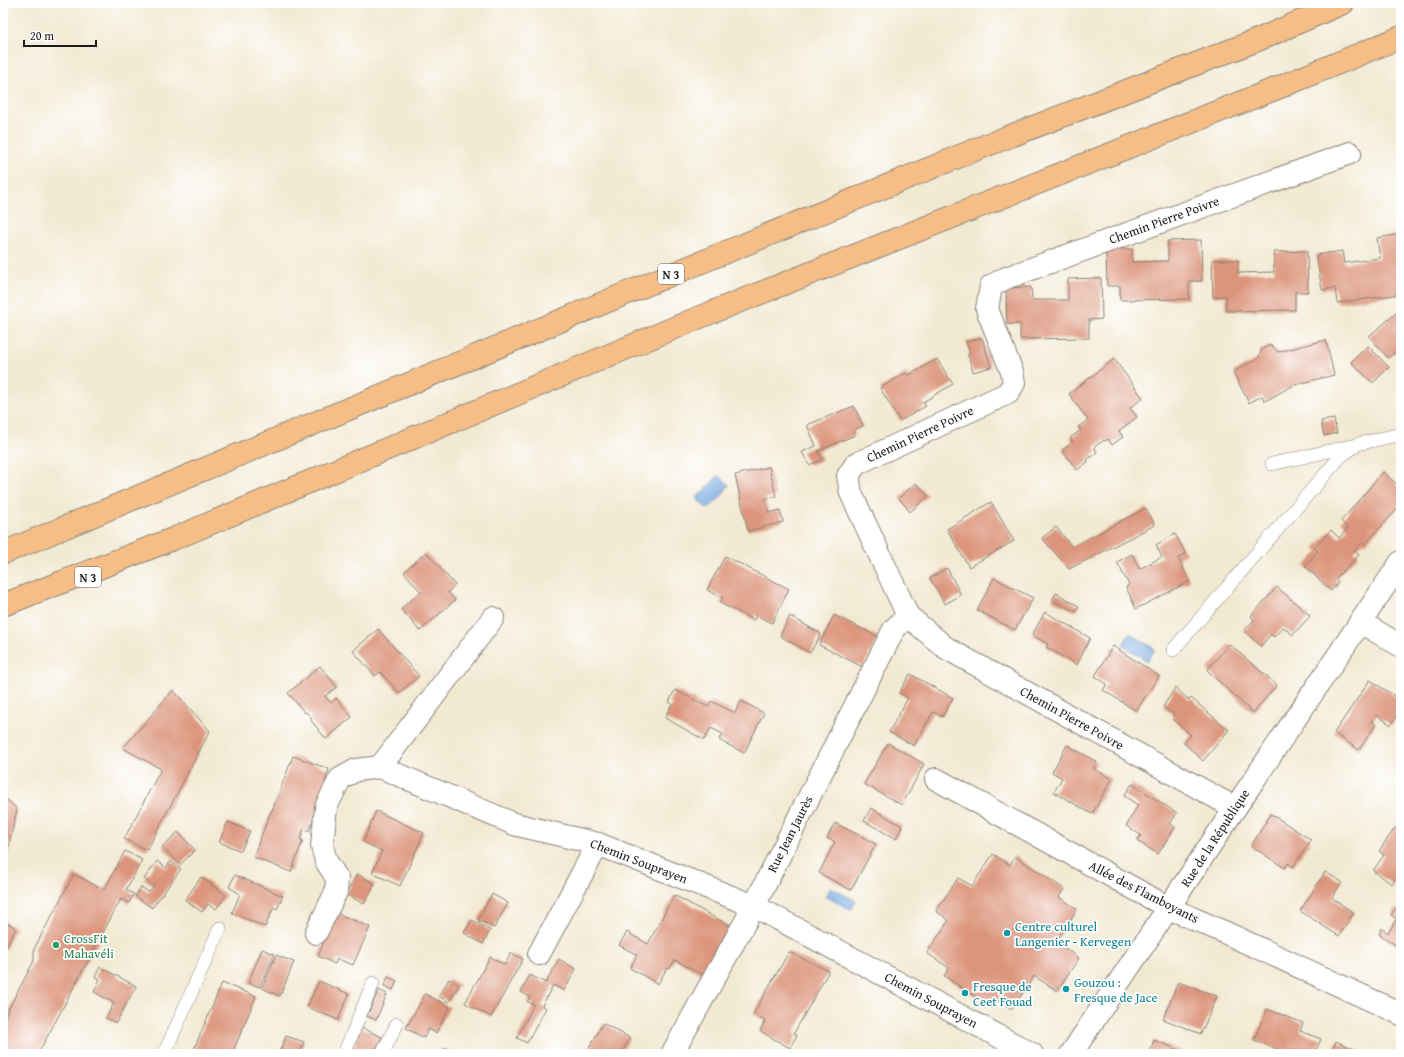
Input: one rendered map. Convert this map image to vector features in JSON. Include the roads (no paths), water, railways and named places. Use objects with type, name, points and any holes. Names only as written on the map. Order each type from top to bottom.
[{"type":"highway","name":"N 3","points":[[3,553],[687,268],[977,149],[1260,39],[1343,3]]},
{"type":"highway","name":"N 3","points":[[3,615],[173,539],[705,315],[1280,87],[1401,37]]},
{"type":"highway","name":"N 3","points":[[3,605],[173,539]]},
{"type":"street","name":"Chemin Pierre Poivre","points":[[1235,808],[946,648],[908,616],[851,492],[848,476],[856,464],[1008,393],[1014,383],[1012,372],[987,309],[991,286],[1006,278],[1350,153]]},
{"type":"street","name":"Rue de la République","points":[[1071,1054],[1401,562]]},
{"type":"street","name":"Rue Jean Jaurès","points":[[672,1054],[754,906],[894,629],[908,616]]},
{"type":"street","points":[[316,933],[336,892],[337,878],[326,861],[322,846],[326,807],[340,779],[356,770],[380,767],[493,618]]},
{"type":"street","points":[[1360,622],[1401,646]]},
{"type":"street","name":"Chemin Souprayen","points":[[380,767],[514,824],[598,844],[754,906],[1032,1054]]},
{"type":"street","name":"Allée des Flamboyants","points":[[936,779],[1169,908],[1401,1014]]},
{"type":"street","points":[[539,954],[598,844]]},
{"type":"lane","points":[[1272,464],[1401,434]]},
{"type":"lane","points":[[1173,650],[1341,456],[1358,444]]},
{"type":"lane","points":[[164,1054],[220,928]]},
{"type":"lane","points":[[344,1054],[373,983]]},
{"type":"lane","points":[[382,1054],[397,1024]]},
{"type":"water","points":[[719,475],[729,485],[720,498],[708,509],[696,498]]},
{"type":"water","points":[[1130,633],[1155,649],[1147,661],[1123,645]]},
{"type":"water","points":[[831,887],[856,901],[851,910],[825,896]]},
{"type":"place","name":"Centre culturel Langenier - Kervegen","points":[[1007,933]]},
{"type":"place","name":"CrossFit Mahavéli","points":[[56,945]]},
{"type":"place","name":"Gouzou : Fresque de Jace","points":[[1066,989]]},
{"type":"place","name":"Fresque de Ceet Fouad","points":[[965,993]]}]
